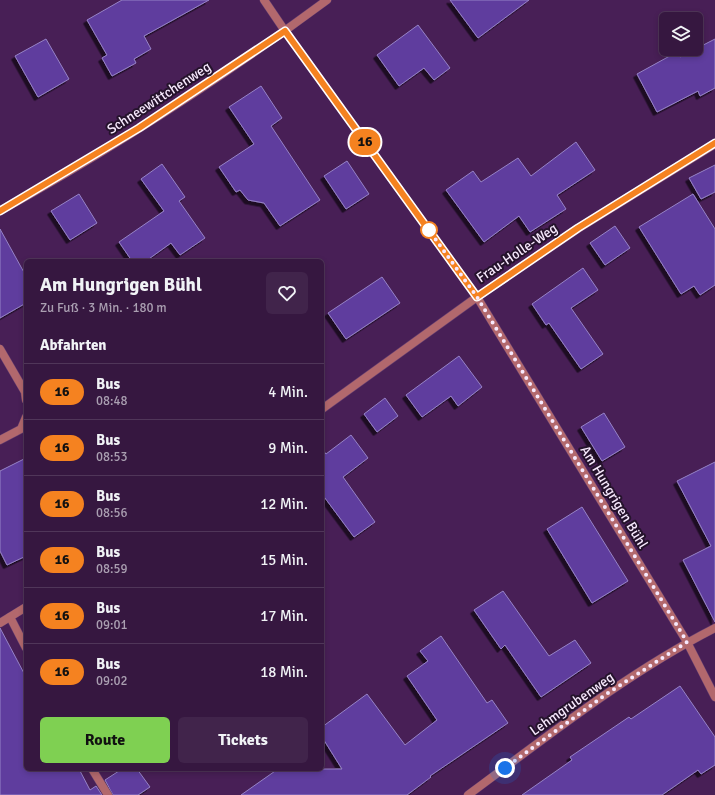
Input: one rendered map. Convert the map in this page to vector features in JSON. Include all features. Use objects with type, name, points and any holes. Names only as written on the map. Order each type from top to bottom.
[{"type":"street","name":"Am Hungrigen Bühl","points":[[264,0],[477,297],[687,642],[715,697]]},
{"type":"street","name":"Schneewittchenweg","points":[[0,211],[139,128],[285,31],[327,0]]},
{"type":"street","name":"Frau-Holle-Weg","points":[[324,408],[477,297],[578,228],[715,144]]},
{"type":"street","points":[[0,349],[24,392]]},
{"type":"street","points":[[0,440],[21,429],[24,422]]},
{"type":"street","points":[[0,624],[24,608]]},
{"type":"street","points":[[10,617],[24,644]]},
{"type":"street","name":"Lehmgrubenweg","points":[[468,795],[605,695],[687,642],[715,628]]},
{"type":"street","points":[[93,771],[108,795]]},
{"type":"building","points":[[122,0],[209,0],[144,36],[151,49],[134,59],[136,63],[112,76],[102,58],[107,55],[87,20]]},
{"type":"building","points":[[450,0],[529,0],[478,38]]},
{"type":"building","points":[[418,25],[450,68],[434,80],[424,68],[399,86],[377,55]]},
{"type":"building","points":[[46,39],[69,79],[38,97],[15,56]]},
{"type":"building","points":[[715,39],[715,88],[700,96],[698,91],[657,112],[637,74],[670,56],[703,56],[703,45]]},
{"type":"building","points":[[261,86],[282,118],[271,126],[320,200],[280,226],[264,203],[248,200],[240,190],[236,192],[219,167],[254,144],[229,107]]},
{"type":"building","points":[[576,142],[595,170],[557,195],[566,209],[530,232],[519,216],[484,242],[446,190],[473,171],[481,182],[518,158],[531,176]]},
{"type":"building","points":[[347,161],[369,194],[346,209],[324,176]]},
{"type":"building","points":[[162,164],[185,197],[179,201],[205,238],[180,255],[171,243],[149,259],[131,259],[119,242],[164,211],[141,179]]},
{"type":"building","points":[[715,165],[715,192],[701,199],[689,178]]},
{"type":"building","points":[[79,194],[97,223],[70,240],[51,211]]},
{"type":"building","points":[[693,194],[715,229],[715,285],[700,295],[694,286],[681,294],[639,227]]},
{"type":"building","points":[[615,226],[630,248],[605,265],[590,243]]},
{"type":"building","points":[[0,229],[24,272],[24,304],[0,318]]},
{"type":"building","points":[[583,268],[598,290],[571,308],[603,354],[581,369],[549,323],[546,325],[532,304]]},
{"type":"building","points":[[382,277],[400,303],[346,339],[328,313]]},
{"type":"building","points":[[459,356],[482,387],[458,406],[451,396],[422,417],[406,395]]},
{"type":"building","points":[[385,398],[398,416],[377,432],[364,414]]},
{"type":"building","points":[[604,413],[625,447],[602,461],[581,427]]},
{"type":"building","points":[[351,435],[368,458],[343,477],[375,522],[354,537],[324,497],[324,452],[326,454]]},
{"type":"building","points":[[24,459],[24,557],[7,565],[0,551],[0,471]]},
{"type":"building","points":[[715,462],[715,622],[683,560],[711,546],[677,481]]},
{"type":"building","points":[[582,507],[628,581],[592,603],[547,529]]},
{"type":"building","points":[[503,591],[549,656],[575,640],[591,663],[541,697],[505,645],[501,649],[474,610]]},
{"type":"building","points":[[0,628],[24,673],[24,771],[80,771],[90,790],[96,786],[102,795],[0,795]]},
{"type":"building","points":[[441,636],[487,703],[492,700],[508,723],[430,776],[431,777],[407,795],[241,795],[275,771],[324,771],[324,769],[342,769],[324,740],[324,726],[367,694],[405,745],[437,720],[407,676],[428,661],[420,651]]},
{"type":"building","points":[[680,686],[715,737],[715,765],[701,774],[698,770],[662,795],[522,795],[572,760],[570,757],[629,717],[631,719]]},
{"type":"building","points":[[119,771],[138,771],[150,787],[138,795],[113,795],[105,780]]},
{"type":"bus line","name":"16","points":[[0,211],[139,128],[285,31],[477,297],[578,228],[715,143]]},
{"type":"route","points":[[429,230],[426,226],[477,297],[687,642],[605,695],[505,768]]}]
